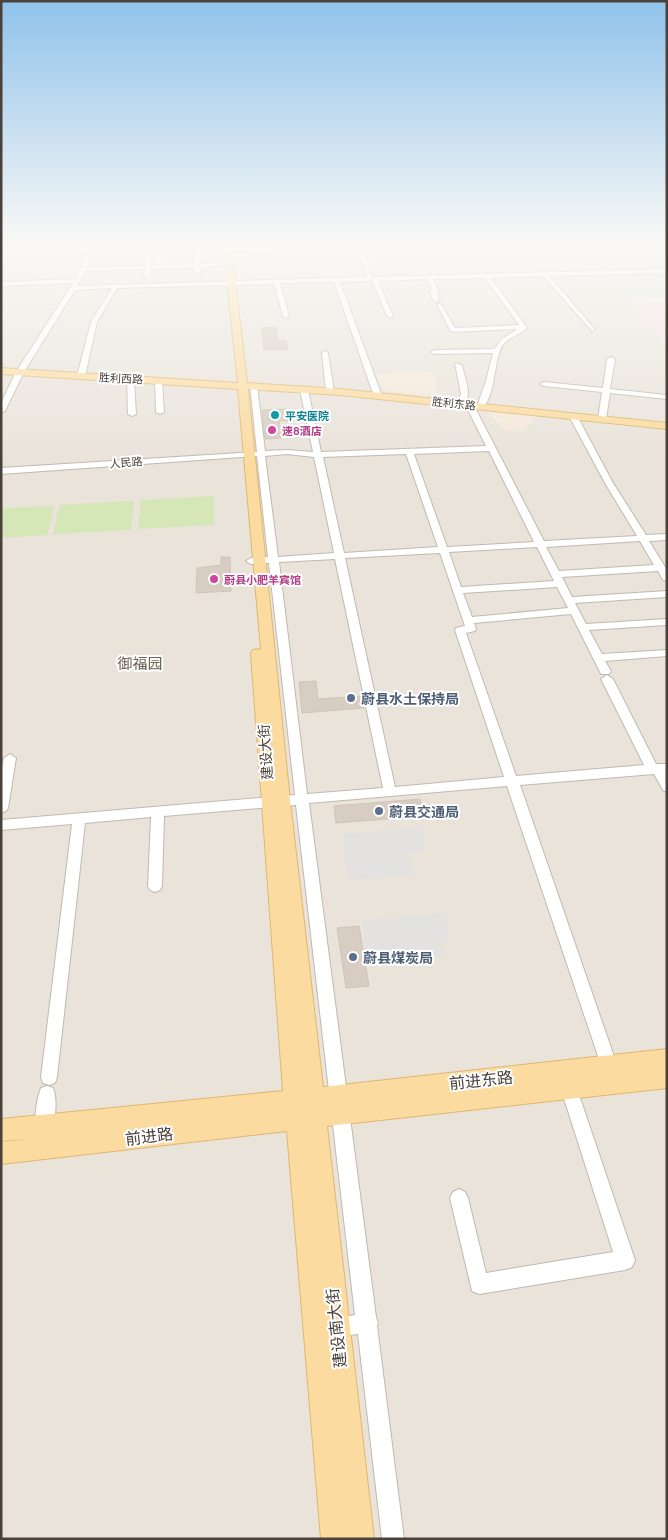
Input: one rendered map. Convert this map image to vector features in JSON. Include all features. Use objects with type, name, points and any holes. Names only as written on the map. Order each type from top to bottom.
[{"type":"main road","name":"建设大街","points":[[235,317],[262,561],[275,801],[305,1109]]},
{"type":"main road","name":"胜利西路","points":[[1,371],[243,385]]},
{"type":"main road","name":"胜利东路","points":[[243,385],[465,404],[667,426]]},
{"type":"main road","name":"前进东路","points":[[305,1109],[609,1066],[665,1068]]},
{"type":"main road","name":"前进东路","points":[[340,1105],[569,1089],[665,1068]]},
{"type":"main road","name":"前进路","points":[[1,1130],[305,1109]]},
{"type":"main road","name":"前进路","points":[[1,1153],[42,1149],[305,1109]]},
{"type":"main road","name":"建设南大街","points":[[305,1109],[336,1327],[359,1539]]},
{"type":"main road","name":"建设南大街","points":[[305,1109],[336,1539]]},
{"type":"street","points":[[1,411],[20,372],[55,317]]},
{"type":"street","points":[[81,376],[94,322],[97,317]]},
{"type":"street","points":[[349,317],[378,396]]},
{"type":"street","points":[[446,317],[453,330],[524,327]]},
{"type":"street","points":[[517,317],[524,327]]},
{"type":"street","points":[[582,317],[592,329]]},
{"type":"street","points":[[481,406],[497,351],[504,340],[524,327]]},
{"type":"street","points":[[434,352],[497,351]]},
{"type":"street","points":[[325,353],[330,392]]},
{"type":"street","points":[[602,419],[610,359]]},
{"type":"street","points":[[458,365],[465,394],[465,404],[492,448],[606,675],[659,769],[667,787]]},
{"type":"street","points":[[130,378],[132,414]]},
{"type":"street","points":[[158,380],[160,412]]},
{"type":"street","points":[[544,384],[667,397]]},
{"type":"street","points":[[304,390],[390,792]]},
{"type":"street","points":[[573,416],[609,483],[667,578]]},
{"type":"street","name":"人民路","points":[[1,471],[286,452],[317,455],[492,448]]},
{"type":"street","points":[[409,452],[471,629],[460,630],[609,1066]]},
{"type":"street","points":[[251,454],[262,561],[302,799],[368,1323],[393,1539]]},
{"type":"street","points":[[262,561],[667,537]]},
{"type":"street","points":[[556,574],[660,568]]},
{"type":"street","points":[[457,590],[561,584]]},
{"type":"street","points":[[568,600],[667,594]]},
{"type":"street","points":[[468,620],[574,611]]},
{"type":"street","points":[[583,628],[667,622]]},
{"type":"street","points":[[598,658],[667,653]]},
{"type":"street","points":[[1,808],[10,758]]},
{"type":"street","points":[[1,825],[659,769]]},
{"type":"street","points":[[154,886],[158,811]]},
{"type":"street","points":[[42,1149],[79,818]]},
{"type":"street","points":[[459,1198],[478,1284],[625,1260],[569,1089]]},
{"type":"street","points":[[336,1327],[368,1323]]},
{"type":"shaded area","points":[[1,317],[667,317],[667,1539],[1,1539]],"holes":[[[434,372],[437,396],[383,390]],[[488,411],[536,415],[524,431],[505,430]]]},
{"type":"shaded area","points":[[642,317],[667,317],[667,344]]},
{"type":"shaded area","points":[[434,372],[438,396],[383,390],[376,374]]},
{"type":"shaded area","points":[[488,411],[536,415],[524,431],[505,430]]},
{"type":"shaded area","points":[[422,828],[426,850],[408,852],[413,875],[348,880],[342,834]]},
{"type":"shaded area","points":[[444,913],[450,941],[441,942],[444,957],[369,964],[362,921]]},
{"type":"green space","points":[[214,496],[214,525],[138,529],[141,500]]},
{"type":"green space","points":[[134,501],[131,530],[53,534],[60,505]]},
{"type":"green space","points":[[54,506],[47,535],[1,538],[1,508]]},
{"type":"building","points":[[276,327],[278,341],[286,341],[288,349],[264,350],[262,328]]},
{"type":"building","points":[[286,409],[288,421],[279,421],[282,438],[265,439],[262,410]]},
{"type":"building","name":"蔚县小肥羊宾馆","points":[[221,557],[230,557],[231,591],[196,593],[197,568],[221,565]]},
{"type":"building","name":"蔚县水土保持局","points":[[316,681],[318,699],[361,696],[364,708],[302,713],[299,682]]},
{"type":"building","name":"蔚县交通局","points":[[420,799],[424,816],[336,823],[334,806]]},
{"type":"building","name":"蔚县煤炭局","points":[[359,926],[369,986],[346,988],[337,928]]},
{"type":"place","name":"平安医院","points":[[275,415]]},
{"type":"place","name":"速8酒店","points":[[272,430]]},
{"type":"place","name":"蔚县小肥羊宾馆","points":[[214,579]]},
{"type":"place","name":"蔚县水土保持局","points":[[351,698]]},
{"type":"place","name":"蔚县交通局","points":[[379,811]]},
{"type":"place","name":"蔚县煤炭局","points":[[353,957]]},
{"type":"district","name":"御福园","points":[[140,663]]}]
